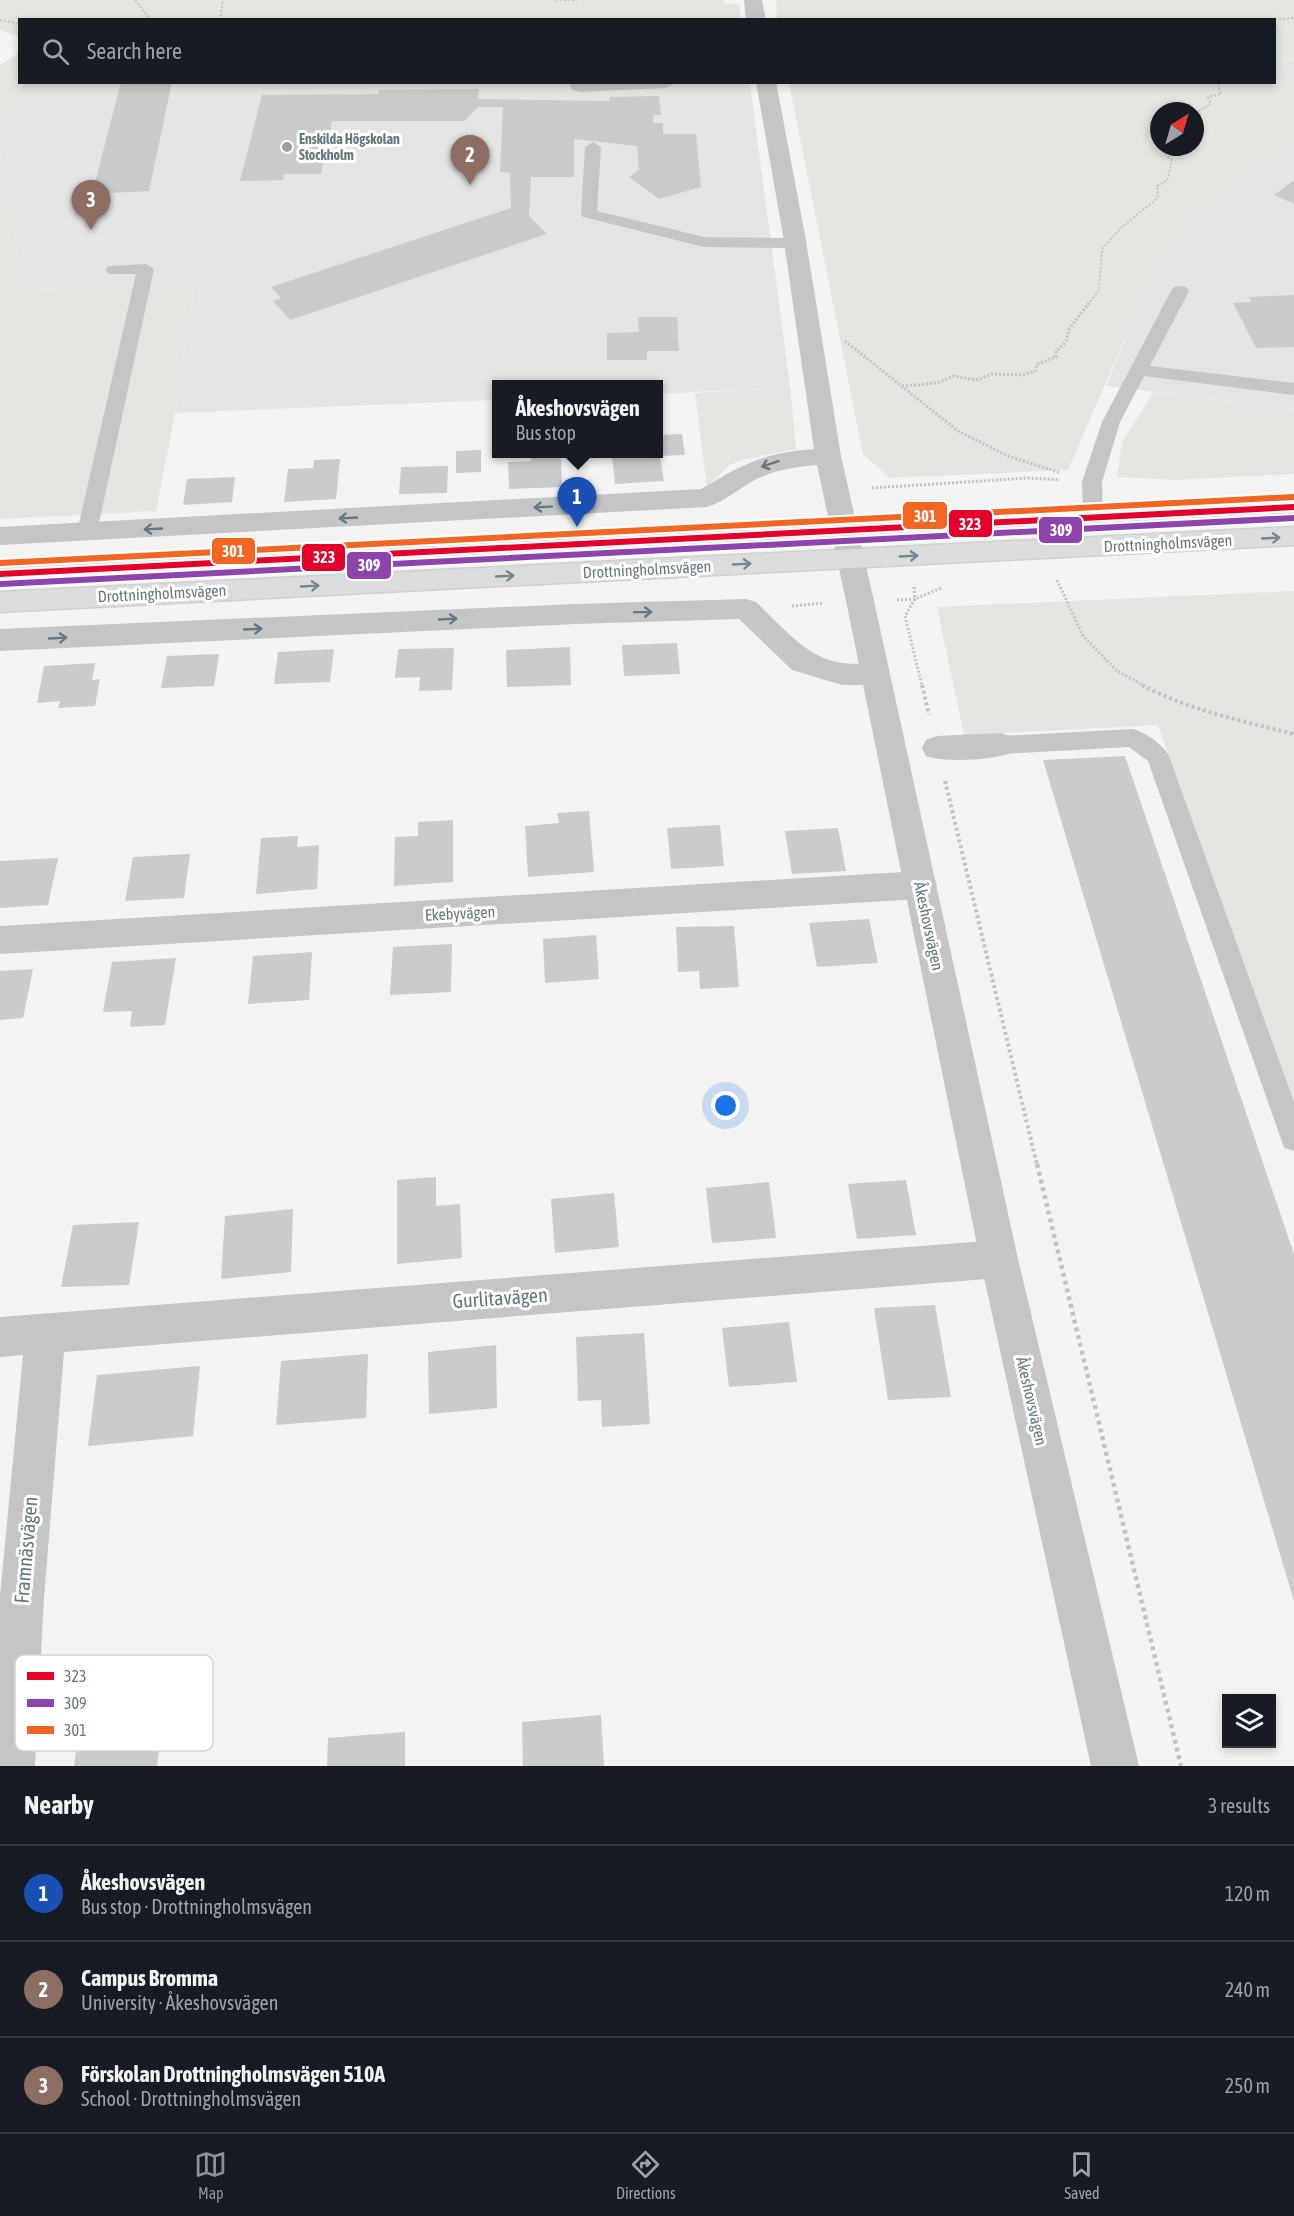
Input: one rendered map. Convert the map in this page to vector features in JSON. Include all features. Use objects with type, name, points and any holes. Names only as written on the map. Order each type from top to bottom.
[{"type":"main road","name":"Drottningholmsvägen","points":[[0,574],[1294,507]]},
{"type":"main road","name":"Drottningholmsvägen","points":[[0,602],[1294,536]]},
{"type":"street","points":[[753,0],[756,18]]},
{"type":"street","points":[[580,86],[622,84]]},
{"type":"street","name":"Åkeshovsvägen","points":[[766,84],[795,243],[828,456],[999,1259],[1115,1766]]},
{"type":"street","points":[[0,536],[707,498],[750,471],[782,460],[828,456]]},
{"type":"street","points":[[0,640],[575,614],[746,609],[802,662],[842,674],[875,674]]},
{"type":"street","points":[[937,748],[1001,745]]},
{"type":"street","name":"Ekebyvägen","points":[[0,940],[920,885]]},
{"type":"street","name":"Gurlitavägen","points":[[0,1337],[999,1259]]},
{"type":"street","name":"Framnäsvägen","points":[[18,1655],[45,1334]]},
{"type":"street","name":"Framnäsvägen","points":[[11,1766],[15,1705]]},
{"type":"lane","points":[[593,147],[589,214],[704,242],[795,243]]},
{"type":"lane","points":[[87,532],[146,269],[114,270]]},
{"type":"lane","points":[[1093,516],[1092,482],[1111,422],[1180,291]]},
{"type":"lane","points":[[1139,370],[1294,389]]},
{"type":"lane","points":[[1001,745],[1133,738],[1158,756],[1294,1139]]},
{"type":"path","points":[[135,0],[150,18]]},
{"type":"path","points":[[220,18],[223,0]]},
{"type":"path","points":[[556,0],[577,0]]},
{"type":"path","points":[[1276,20],[1294,18]]},
{"type":"path","points":[[0,20],[18,24]]},
{"type":"path","points":[[1204,108],[1211,104],[1209,97],[1221,94],[1218,84]]},
{"type":"path","points":[[902,386],[937,383],[954,376],[976,380],[1002,372],[1021,375],[1035,371],[1037,364],[1056,357],[1056,351],[1066,342],[1069,329],[1099,290],[1102,249],[1124,225],[1158,198],[1157,186],[1167,182],[1172,159],[1168,156]]},
{"type":"path","points":[[840,337],[867,355],[959,431],[1019,461],[1092,482]]},
{"type":"path","points":[[836,488],[893,488],[925,483],[1028,478],[1092,482]]},
{"type":"path","points":[[1056,576],[1083,636],[1117,671],[1159,694],[1231,718],[1294,734]]},
{"type":"path","points":[[915,599],[905,616],[1181,1766]]},
{"type":"path","points":[[746,609],[860,601]]},
{"type":"shaded area","points":[[0,0],[723,0],[724,3],[739,5],[741,18],[18,18],[18,37],[0,30]]},
{"type":"shaded area","points":[[776,0],[1294,0],[1294,57],[1276,66],[1276,18],[777,18]]},
{"type":"shaded area","points":[[18,53],[18,84],[45,84],[3,113],[20,284],[25,290],[194,286],[175,413],[156,511],[0,519],[0,66]]},
{"type":"shaded area","points":[[1294,58],[1294,87],[1276,78],[1276,65]]},
{"type":"shaded area","points":[[1276,78],[1294,87],[1294,142],[1186,219],[1140,303],[1068,470],[890,478],[863,454],[789,84],[1276,84]]},
{"type":"shaded area","points":[[43,84],[750,84],[790,387],[663,394],[663,380],[492,380],[492,400],[175,413],[194,287],[25,290],[20,284],[3,113]]},
{"type":"shaded area","points":[[1294,142],[1294,409],[1106,386],[1140,303],[1186,219]]},
{"type":"shaded area","points":[[790,387],[796,449],[745,459],[729,465],[707,488],[695,393]]},
{"type":"shaded area","points":[[1154,392],[1294,409],[1294,474],[1176,480],[1117,477],[1122,442]]},
{"type":"shaded area","points":[[1294,591],[1294,1106],[1158,725],[964,735],[937,607]]},
{"type":"building","points":[[120,84],[172,84],[149,191],[92,194]]},
{"type":"building","points":[[479,89],[478,99],[609,101],[610,97],[659,96],[661,115],[654,115],[653,123],[663,123],[663,134],[696,134],[701,187],[659,199],[629,177],[639,170],[637,146],[574,139],[574,177],[531,177],[529,216],[547,234],[290,320],[273,301],[281,298],[271,287],[511,208],[510,173],[500,172],[503,107],[478,107],[465,121],[332,121],[321,174],[284,174],[283,180],[240,181],[262,95],[378,94],[379,90]]},
{"type":"building","points":[[1294,180],[1294,204],[1274,195]]},
{"type":"building","points":[[1294,295],[1294,347],[1256,348],[1233,303],[1251,302],[1249,297]]},
{"type":"building","points":[[638,317],[677,317],[679,351],[647,351],[647,360],[607,360],[607,333],[639,332]]},
{"type":"building","points":[[682,434],[685,455],[663,456],[663,435]]},
{"type":"building","points":[[481,450],[481,472],[456,473],[456,451]]},
{"type":"building","points":[[531,458],[561,458],[562,487],[509,489],[508,462],[531,461]]},
{"type":"building","points":[[612,458],[660,458],[664,481],[615,484]]},
{"type":"building","points":[[340,459],[336,499],[284,502],[288,469],[313,468],[314,460]]},
{"type":"building","points":[[448,466],[447,493],[399,494],[401,467]]},
{"type":"building","points":[[235,477],[232,502],[183,505],[187,479]]},
{"type":"building","points":[[677,643],[680,674],[624,676],[622,645]]},
{"type":"building","points":[[570,647],[571,685],[507,687],[506,650]]},
{"type":"building","points":[[454,648],[452,690],[419,691],[420,677],[395,678],[398,649]]},
{"type":"building","points":[[334,649],[330,682],[274,684],[278,652]]},
{"type":"building","points":[[219,654],[214,686],[161,688],[167,656]]},
{"type":"building","points":[[95,663],[92,680],[100,679],[95,706],[58,708],[60,701],[37,703],[44,666]]},
{"type":"building","points":[[1125,756],[1294,1254],[1294,1601],[1043,760]]},
{"type":"building","points":[[589,811],[594,872],[528,877],[525,826],[559,823],[557,813]]},
{"type":"building","points":[[453,820],[453,882],[394,886],[395,837],[418,836],[418,822]]},
{"type":"building","points":[[720,825],[724,866],[671,869],[667,828]]},
{"type":"building","points":[[838,828],[846,871],[792,874],[785,831]]},
{"type":"building","points":[[298,836],[297,847],[319,845],[317,889],[256,894],[261,838]]},
{"type":"building","points":[[190,854],[184,898],[125,901],[133,857]]},
{"type":"building","points":[[58,858],[48,905],[0,908],[0,861]]},
{"type":"building","points":[[869,919],[878,963],[817,967],[809,923]]},
{"type":"building","points":[[734,926],[739,987],[700,989],[699,971],[678,972],[676,927]]},
{"type":"building","points":[[596,935],[599,979],[545,983],[543,939]]},
{"type":"building","points":[[452,944],[451,992],[390,995],[393,947]]},
{"type":"building","points":[[312,952],[309,1000],[248,1004],[253,956]]},
{"type":"building","points":[[176,958],[165,1025],[130,1027],[132,1011],[103,1012],[112,962]]},
{"type":"building","points":[[33,969],[23,1018],[0,1020],[0,971]]},
{"type":"building","points":[[436,1177],[436,1206],[460,1204],[462,1258],[397,1264],[397,1180]]},
{"type":"building","points":[[906,1180],[916,1235],[857,1239],[848,1184]]},
{"type":"building","points":[[769,1182],[776,1238],[712,1243],[706,1188]]},
{"type":"building","points":[[614,1193],[619,1247],[555,1253],[551,1199]]},
{"type":"building","points":[[293,1209],[291,1272],[221,1279],[225,1216]]},
{"type":"building","points":[[139,1222],[129,1285],[61,1287],[73,1225]]},
{"type":"building","points":[[935,1305],[951,1397],[888,1400],[874,1308]]},
{"type":"building","points":[[789,1322],[797,1382],[729,1387],[722,1328]]},
{"type":"building","points":[[644,1333],[650,1424],[602,1427],[601,1400],[578,1401],[576,1337]]},
{"type":"building","points":[[496,1345],[497,1408],[429,1414],[428,1352]]},
{"type":"building","points":[[368,1354],[366,1418],[276,1425],[281,1361]]},
{"type":"building","points":[[200,1366],[193,1436],[88,1446],[97,1375]]},
{"type":"building","points":[[601,1715],[604,1766],[523,1766],[522,1722]]},
{"type":"building","points":[[405,1732],[405,1766],[327,1766],[328,1738]]},
{"type":"building","points":[[76,1751],[159,1751],[157,1766],[74,1766]]},
{"type":"transit line","name":"301","points":[[0,563],[1293,497]]},
{"type":"transit line","name":"323","points":[[0,574],[1294,507]]},
{"type":"transit line","name":"309","points":[[1,584],[1294,518]]},
{"type":"place","name":"Enskilda Högskolan Stockholm","points":[[287,147]]},
{"type":"place","name":"Campus Bromma","points":[[470,185]]},
{"type":"place","name":"Förskolan Drottningholmsvägen 510A","points":[[91,230]]},
{"type":"place","name":"Åkeshovsvägen","points":[[577,527]]}]
